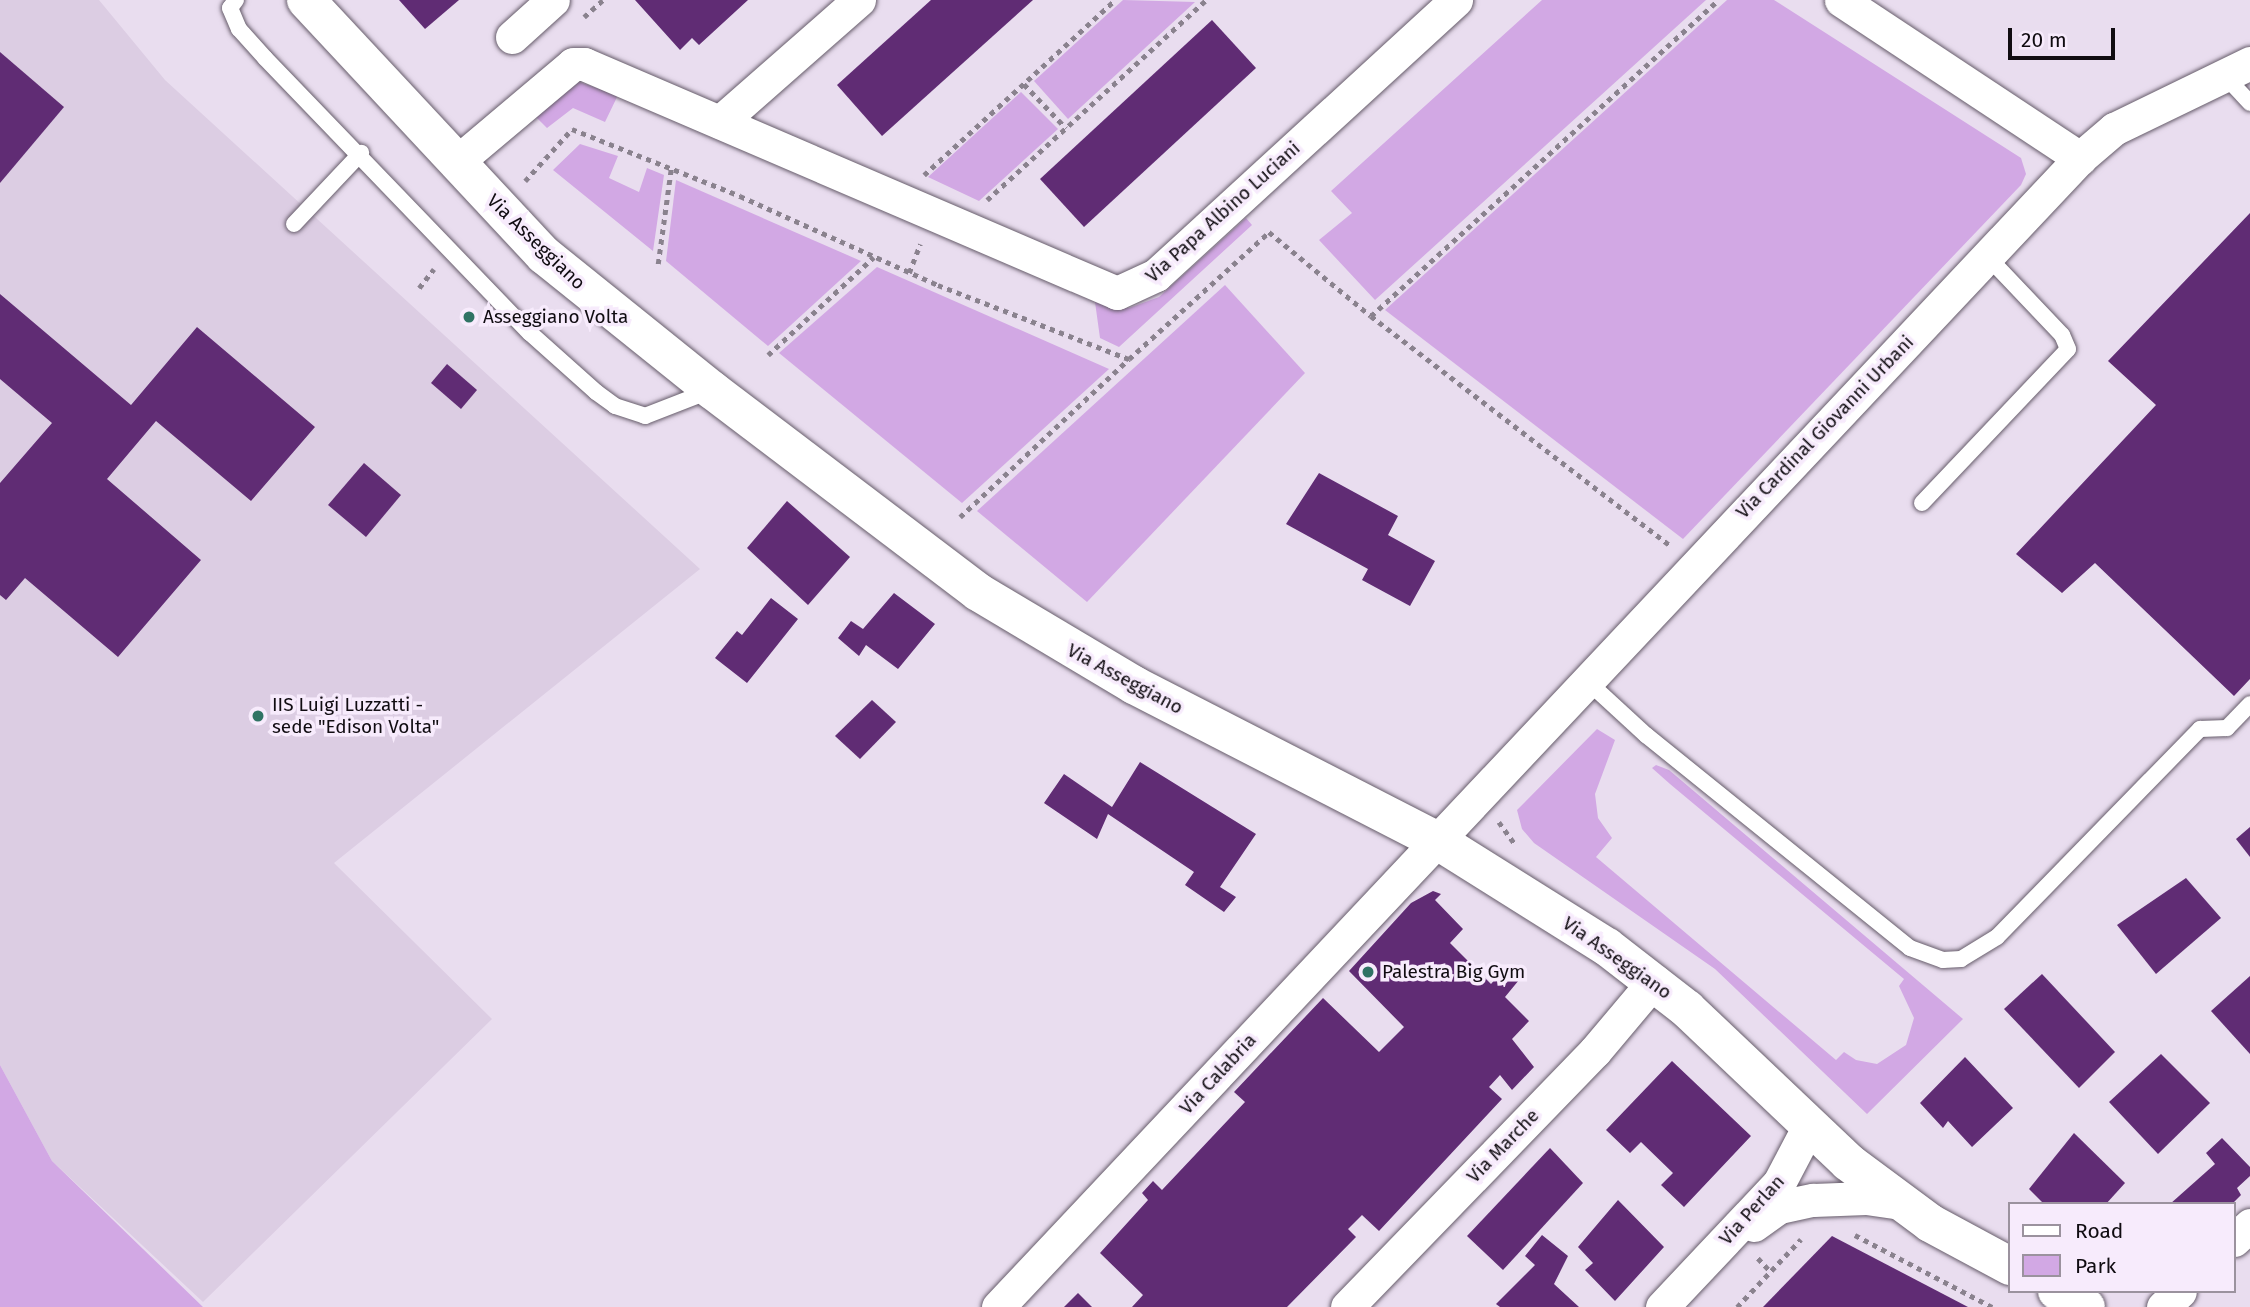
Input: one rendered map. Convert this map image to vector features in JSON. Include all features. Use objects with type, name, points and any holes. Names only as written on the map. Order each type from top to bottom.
[{"type":"street","name":"Via Asseggiano","points":[[306,0],[544,255],[712,390],[978,592],[1050,638],[1438,841],[1654,981],[1848,1162],[1901,1203],[2008,1265]]},
{"type":"street","points":[[513,37],[553,0]]},
{"type":"street","points":[[720,122],[859,0]]},
{"type":"street","name":"Via Papa Albino Luciani","points":[[458,161],[573,64],[592,66],[1117,293],[1156,275],[1456,0]]},
{"type":"street","points":[[1841,0],[2080,158]]},
{"type":"street","name":"Via Cardinal Giovanni Urbani","points":[[1438,841],[1584,679],[2080,158],[2114,129],[2237,69]]},
{"type":"street","name":"Via Calabria","points":[[998,1307],[1438,841]]},
{"type":"street","name":"Via Marche","points":[[1347,1307],[1595,1051],[1654,981]]},
{"type":"street","name":"Via Perlan","points":[[1662,1307],[1780,1183],[1810,1124]]},
{"type":"street","name":"Via Perlan","points":[[1709,1257],[1779,1207],[1852,1198],[1901,1203]]},
{"type":"street","points":[[2236,1238],[2250,1225]]},
{"type":"street","points":[[2061,1293],[2086,1307]]},
{"type":"street","points":[[2163,1307],[2178,1293]]},
{"type":"lane","points":[[236,0],[230,8],[239,29],[361,153],[530,333],[615,406],[645,416],[712,390]]},
{"type":"lane","points":[[2237,69],[2250,103]]},
{"type":"lane","points":[[294,224],[361,153]]},
{"type":"lane","points":[[1922,503],[2059,363],[2068,349],[2063,335],[1987,256]]},
{"type":"lane","points":[[1584,679],[1646,735],[1910,948],[1943,960],[1961,959],[1997,937],[2200,729],[2227,728],[2250,704]]},
{"type":"path","points":[[916,182],[1115,0]]},
{"type":"path","points":[[977,209],[1206,0]]},
{"type":"path","points":[[1371,316],[1718,0]]},
{"type":"path","points":[[1024,84],[1066,128]]},
{"type":"path","points":[[658,264],[671,169]]},
{"type":"path","points":[[909,272],[924,232]]},
{"type":"path","points":[[768,355],[874,257]]},
{"type":"path","points":[[419,288],[440,262]]},
{"type":"path","points":[[960,517],[1129,359]]},
{"type":"path","points":[[1849,1234],[1992,1307]]},
{"type":"path","points":[[1737,1307],[1803,1236]]},
{"type":"path","points":[[1753,1252],[1770,1271]]},
{"type":"shaded area","name":"IIS Luigi Luzzatti - sede \"Edison Volta\"","points":[[0,0],[99,0],[165,80],[700,569],[334,863],[492,1019],[203,1302],[52,1161],[0,1065]]},
{"type":"green space","points":[[1123,0],[1195,2],[1068,119],[1034,81]]},
{"type":"green space","points":[[1542,0],[1706,0],[1375,300],[1319,240],[1352,213],[1331,191]]},
{"type":"green space","points":[[1727,0],[1774,0],[2021,158],[2026,174],[2021,185],[1683,539],[1385,310]]},
{"type":"green space","points":[[579,82],[618,95],[605,122],[573,108],[547,128],[536,117]]},
{"type":"green space","points":[[1021,92],[1058,129],[979,201],[928,177]]},
{"type":"green space","points":[[580,144],[618,156],[609,178],[639,192],[647,168],[664,175],[653,251],[553,170]]},
{"type":"green space","points":[[676,180],[861,261],[768,346],[666,261]]},
{"type":"green space","points":[[1246,218],[1252,225],[1119,347],[1100,338],[1095,302],[1129,308],[1159,297]]},
{"type":"green space","points":[[877,267],[1109,369],[962,503],[779,353]]},
{"type":"green space","points":[[1225,285],[1305,373],[1087,602],[977,511]]},
{"type":"green space","points":[[1597,729],[1615,740],[1595,794],[1598,818],[1612,838],[1596,857],[1836,1060],[1844,1052],[1856,1060],[1877,1064],[1906,1045],[1914,1018],[1899,986],[1904,979],[1670,784],[1652,768],[1656,765],[1669,770],[1963,1019],[1867,1114],[1715,969],[1534,843],[1522,829],[1517,810]]},
{"type":"green space","points":[[0,1065],[52,1161],[203,1307],[0,1307]]},
{"type":"building","points":[[399,0],[459,0],[425,29]]},
{"type":"building","points":[[635,0],[748,0],[699,45],[692,38],[680,50]]},
{"type":"building","points":[[931,0],[1033,0],[882,136],[837,85]]},
{"type":"building","points":[[1212,20],[1256,68],[1084,227],[1040,179]]},
{"type":"building","points":[[0,52],[64,107],[0,183]]},
{"type":"building","points":[[2250,213],[2250,679],[2234,696],[2095,563],[2062,593],[2016,554],[2156,405],[2108,361]]},
{"type":"building","points":[[0,294],[131,405],[197,327],[315,427],[251,501],[156,421],[107,479],[201,560],[118,657],[25,578],[6,600],[0,595],[0,483],[52,423],[0,379]]},
{"type":"building","points":[[447,364],[477,390],[461,409],[431,383]]},
{"type":"building","points":[[364,463],[401,495],[366,537],[328,505]]},
{"type":"building","points":[[1319,473],[1398,516],[1388,535],[1435,561],[1410,606],[1362,580],[1368,569],[1286,524]]},
{"type":"building","points":[[787,501],[850,557],[808,605],[747,548]]},
{"type":"building","points":[[894,593],[935,624],[898,669],[866,645],[859,656],[838,638],[851,621],[863,629]]},
{"type":"building","points":[[771,598],[798,619],[747,683],[715,658],[737,631],[742,635]]},
{"type":"building","points":[[872,700],[896,722],[860,759],[835,736]]},
{"type":"building","points":[[1140,762],[1256,834],[1220,887],[1236,897],[1224,912],[1185,885],[1194,872],[1108,814],[1097,839],[1044,803],[1064,774],[1112,807]]},
{"type":"building","points":[[2250,827],[2250,857],[2236,839]]},
{"type":"building","points":[[2186,878],[2221,918],[2156,974],[2117,925]]},
{"type":"building","points":[[1433,891],[1441,894],[1435,900],[1463,929],[1450,943],[1491,984],[1506,967],[1519,980],[1505,997],[1529,1021],[1512,1039],[1534,1067],[1512,1090],[1500,1075],[1489,1087],[1502,1099],[1379,1231],[1362,1215],[1348,1229],[1356,1237],[1287,1307],[1132,1307],[1143,1295],[1100,1253],[1148,1200],[1142,1193],[1153,1181],[1162,1190],[1245,1102],[1234,1092],[1323,998],[1379,1052],[1404,1027],[1349,971],[1411,903]]},
{"type":"building","points":[[2042,974],[2115,1052],[2079,1088],[2004,1009]]},
{"type":"building","points":[[2250,976],[2250,1054],[2211,1011]]},
{"type":"building","points":[[2161,1054],[2210,1103],[2158,1154],[2109,1102]]},
{"type":"building","points":[[1965,1057],[2013,1108],[1972,1147],[1948,1121],[1943,1128],[1920,1103]]},
{"type":"building","points":[[1672,1061],[1751,1136],[1684,1207],[1661,1185],[1673,1173],[1641,1142],[1630,1153],[1606,1130]]},
{"type":"building","points":[[2074,1133],[2125,1183],[2108,1202],[2042,1202],[2029,1189]]},
{"type":"building","points":[[2222,1138],[2250,1167],[2250,1176],[2237,1188],[2241,1195],[2234,1202],[2172,1202],[2215,1164],[2206,1153]]},
{"type":"building","points":[[1550,1148],[1583,1183],[1503,1270],[1467,1236]]},
{"type":"building","points":[[1618,1200],[1664,1247],[1615,1301],[1585,1270],[1593,1263],[1578,1247]]},
{"type":"building","points":[[1542,1235],[1568,1256],[1554,1284],[1579,1307],[1500,1307],[1496,1304],[1535,1265],[1525,1256]]},
{"type":"building","points":[[1832,1236],[1968,1307],[1763,1307]]},
{"type":"building","points":[[1078,1293],[1092,1307],[1064,1307]]},
{"type":"place","name":"Asseggiano Volta","points":[[469,317]]},
{"type":"place","name":"IIS Luigi Luzzatti - sede \"Edison Volta\"","points":[[258,716]]},
{"type":"place","name":"Palestra Big Gym","points":[[1368,972]]}]
